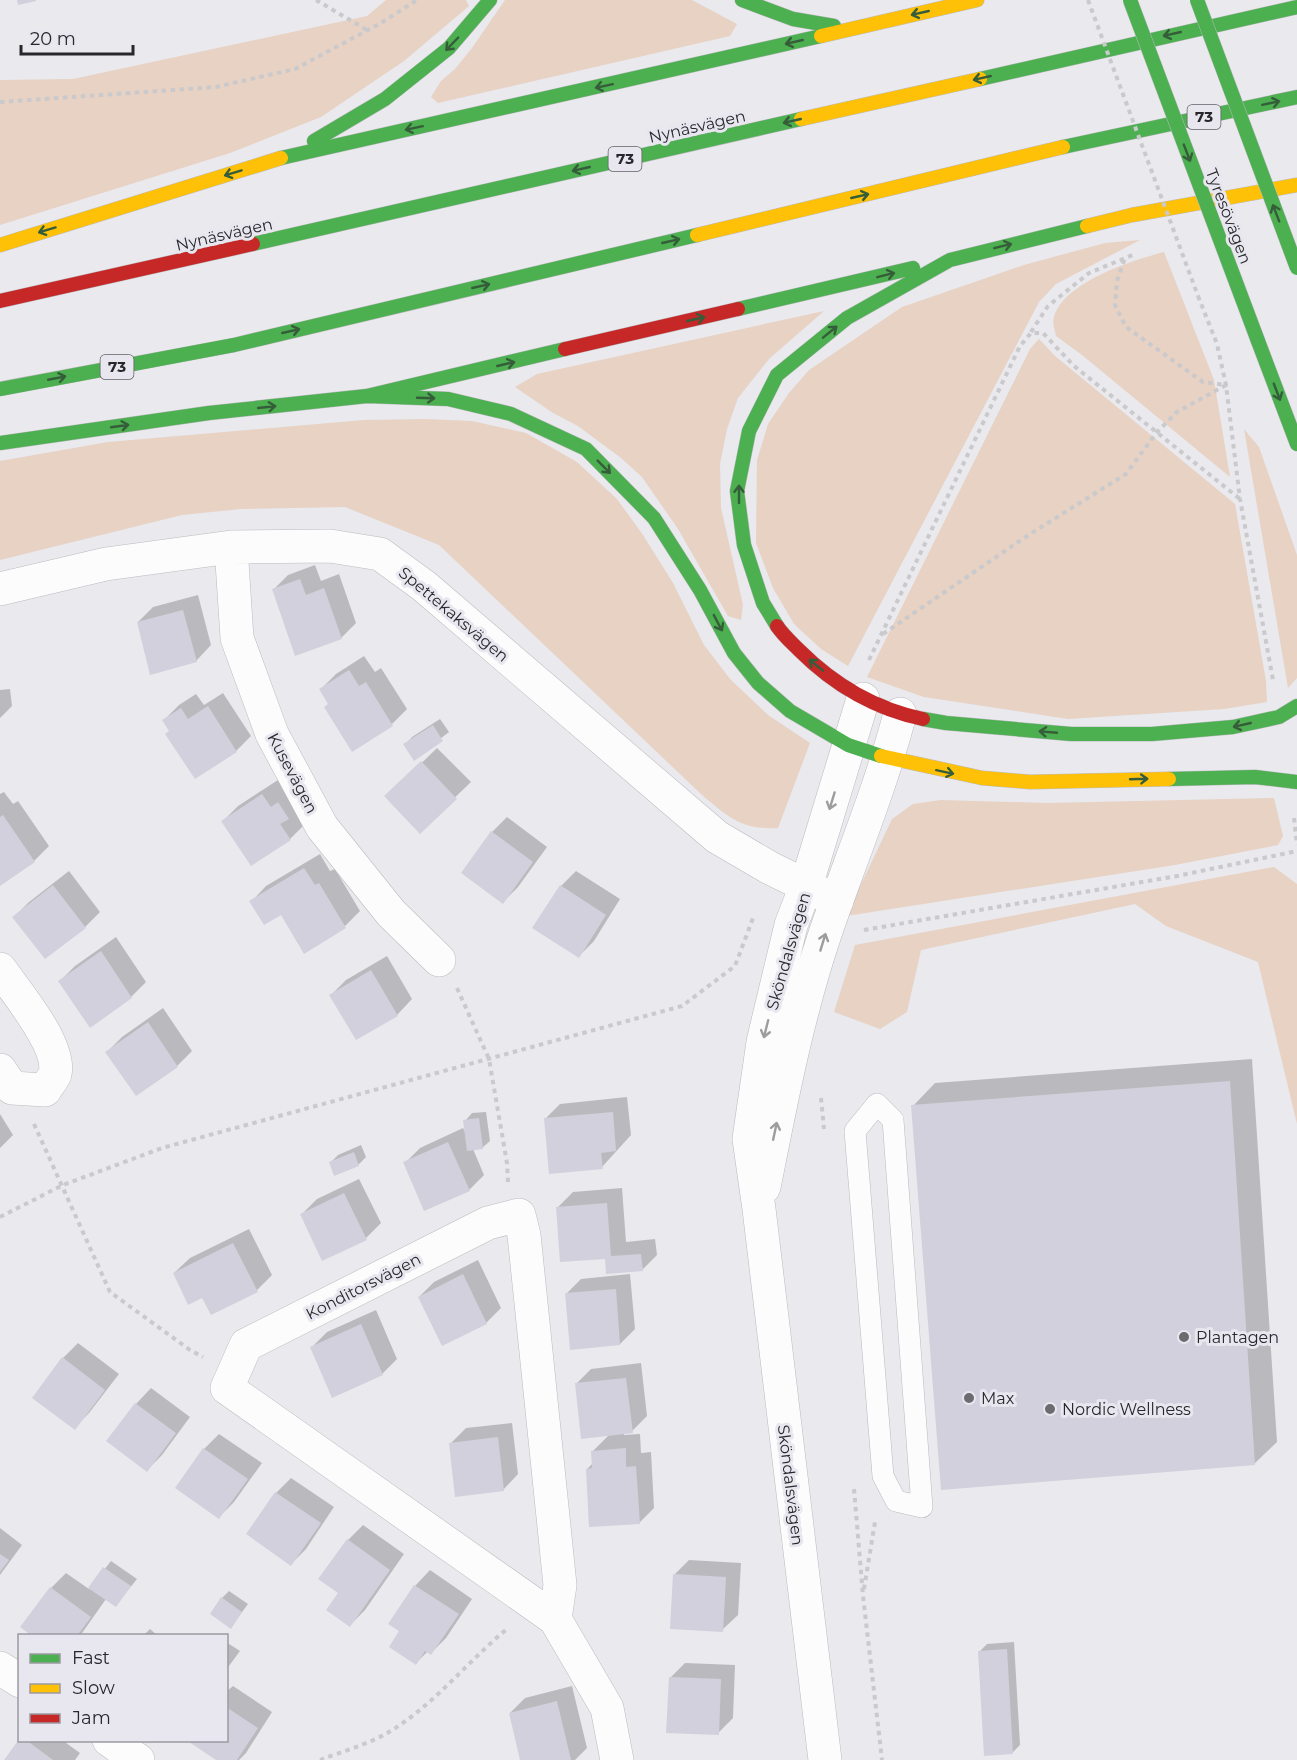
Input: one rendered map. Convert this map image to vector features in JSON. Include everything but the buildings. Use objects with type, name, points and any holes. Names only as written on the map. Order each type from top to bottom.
[{"type":"main road","points":[[289,155],[385,99],[449,48],[490,0]]},
{"type":"main road","points":[[742,0],[793,20],[851,28]]},
{"type":"main road","points":[[0,245],[289,155],[659,74],[977,0]]},
{"type":"main road","name":"Tyresövägen","points":[[1130,0],[1297,444]]},
{"type":"main road","points":[[1197,0],[1297,268]]},
{"type":"main road","name":"Nynäsvägen","points":[[0,301],[1297,7]]},
{"type":"main road","name":"73","points":[[0,389],[234,345],[1111,136],[1297,97]]},
{"type":"main road","points":[[0,443],[209,413],[367,396],[950,260],[1132,215],[1297,185]]},
{"type":"main road","points":[[950,260],[847,318],[777,375],[749,431],[737,491],[744,545],[763,603],[781,632],[809,660],[857,695],[900,714],[946,723],[1071,734],[1152,734],[1221,728],[1280,717],[1297,706]]},
{"type":"main road","points":[[367,396],[448,399],[511,414],[586,449],[654,518],[700,590],[734,653],[758,683],[790,711],[848,745],[888,759],[982,778],[1030,782],[1218,777],[1294,781]]},
{"type":"street","name":"Spettekaksvägen","points":[[0,589],[106,564],[231,547],[330,546],[380,554],[424,586],[717,837],[837,901]]},
{"type":"street","name":"Kusevägen","points":[[231,547],[237,638],[272,734],[322,828],[391,914],[439,960]]},
{"type":"street","name":"Sköndalsvägen","points":[[825,1760],[749,1139],[763,1042],[791,925],[806,886],[848,745],[857,695]]},
{"type":"street","name":"Sköndalsvägen","points":[[759,1209],[794,1038],[825,935],[888,759],[900,714]]},
{"type":"street","points":[[0,969],[46,1035],[54,1056],[55,1074],[45,1090],[30,1090],[12,1088],[0,1070]]},
{"type":"street","points":[[519,1215],[524,1235],[560,1585],[545,1612]]},
{"type":"street","name":"Konditorsvägen","points":[[234,1372],[246,1345],[488,1224],[519,1215]]},
{"type":"street","points":[[234,1372],[227,1388],[545,1612],[607,1708],[617,1760]]},
{"type":"street","points":[[0,1668],[18,1680]]},
{"type":"street","points":[[112,1742],[138,1760]]},
{"type":"lane","points":[[877,1104],[893,1120],[922,1507],[896,1501],[883,1476],[855,1131],[877,1104]]},
{"type":"path","points":[[316,0],[368,30]]},
{"type":"path","points":[[0,102],[216,87],[295,69],[368,30],[417,0]]},
{"type":"path","points":[[1088,0],[1217,344],[1226,385],[1240,499],[1280,717]]},
{"type":"path","points":[[1172,242],[1183,240]]},
{"type":"path","points":[[857,695],[882,635],[1020,346],[1048,306],[1089,273],[1141,251]]},
{"type":"path","points":[[1125,258],[1117,280],[1115,305],[1126,327],[1203,382],[1226,385]]},
{"type":"path","points":[[1031,333],[1043,333],[1074,366],[1240,499]]},
{"type":"path","points":[[882,635],[1028,536],[1126,474],[1157,432],[1177,412],[1226,385]]},
{"type":"path","points":[[1294,781],[1297,845]]},
{"type":"path","points":[[825,935],[1177,876],[1297,851]]},
{"type":"path","points":[[0,1217],[63,1185],[162,1148],[682,1006],[735,966],[755,912],[791,925]]},
{"type":"path","points":[[439,960],[462,996],[489,1059],[507,1163],[508,1187],[519,1215]]},
{"type":"path","points":[[30,1090],[34,1126],[63,1185],[110,1292],[190,1350],[234,1372]]},
{"type":"path","points":[[863,1596],[883,1476]]},
{"type":"path","points":[[320,1760],[388,1733],[435,1698],[484,1648],[545,1612]]},
{"type":"shaded area","points":[[386,0],[466,0],[469,6],[404,61],[321,117],[230,153],[0,225],[0,80],[73,79],[367,16]]},
{"type":"shaded area","points":[[505,0],[692,0],[737,24],[730,36],[438,103],[431,97],[441,81],[455,69],[472,48]]},
{"type":"shaded area","points":[[1140,240],[1056,284],[1039,302],[848,666],[821,649],[794,624],[773,588],[756,543],[757,460],[768,424],[789,393],[809,370],[902,307],[1024,265],[1105,243]]},
{"type":"shaded area","points":[[1164,252],[1214,380],[1230,477],[1056,336],[1054,317],[1060,304],[1071,293],[1101,274]]},
{"type":"shaded area","points":[[824,311],[769,359],[738,398],[727,429],[720,464],[721,508],[743,605],[741,620],[728,616],[678,529],[642,477],[578,426],[553,413],[515,387],[537,374]]},
{"type":"shaded area","points":[[1039,339],[1055,356],[1235,504],[1266,681],[1267,702],[1224,709],[1068,719],[924,697],[867,677],[1030,349]]},
{"type":"shaded area","points":[[364,420],[472,421],[526,433],[577,462],[617,499],[673,583],[704,645],[730,679],[768,715],[810,743],[778,828],[754,827],[744,824],[727,815],[701,794],[439,545],[345,507],[241,509],[182,515],[0,560],[0,461],[108,442]]},
{"type":"shaded area","points":[[1244,429],[1259,447],[1297,555],[1297,678],[1288,688]]},
{"type":"shaded area","points":[[1274,798],[1283,836],[1278,845],[1175,865],[846,916],[892,819],[913,804],[941,800],[1047,803]]},
{"type":"shaded area","points":[[1274,867],[1297,884],[1297,1124],[1258,962],[1166,926],[1135,904],[921,950],[907,1012],[880,1029],[834,1012],[855,945]]},
{"type":"traffic: fast","points":[[314,141],[385,99],[449,48],[490,0]]},
{"type":"traffic: fast","points":[[742,0],[793,19],[834,26]]},
{"type":"traffic: fast","points":[[1130,0],[1258,341]]},
{"type":"traffic: fast","points":[[1197,0],[1297,268]]},
{"type":"traffic: fast","points":[[980,79],[1297,7]]},
{"type":"traffic: fast","points":[[281,158],[821,36]]},
{"type":"traffic: fast","points":[[1063,147],[1297,97]]},
{"type":"traffic: fast","points":[[253,244],[801,119]]},
{"type":"traffic: fast","points":[[777,626],[763,603],[744,545],[737,491],[749,431],[777,375],[847,318],[950,260],[1087,226]]},
{"type":"traffic: fast","points":[[0,389],[234,345],[697,235]]},
{"type":"traffic: fast","points":[[738,309],[913,268]]},
{"type":"traffic: fast","points":[[1258,341],[1297,444]]},
{"type":"traffic: fast","points":[[0,443],[209,413],[367,396],[565,349]]},
{"type":"traffic: fast","points":[[367,396],[448,399],[511,414],[586,449],[654,518],[700,590],[734,653],[758,683],[790,711],[848,745],[881,756]]},
{"type":"traffic: fast","points":[[923,719],[1071,734],[1152,734],[1233,727],[1279,717],[1297,706]]},
{"type":"traffic: fast","points":[[1169,779],[1255,777],[1297,782]]},
{"type":"traffic: slow","points":[[821,36],[977,0]]},
{"type":"traffic: slow","points":[[801,119],[980,79]]},
{"type":"traffic: slow","points":[[697,235],[1063,147]]},
{"type":"traffic: slow","points":[[0,245],[281,158]]},
{"type":"traffic: slow","points":[[1087,226],[1132,215],[1297,185]]},
{"type":"traffic: slow","points":[[881,756],[982,778],[1030,782],[1169,779]]},
{"type":"traffic: jam","points":[[0,301],[253,244]]},
{"type":"traffic: jam","points":[[565,349],[738,309]]},
{"type":"traffic: jam","points":[[777,626],[812,663],[841,685],[888,709],[923,719]]},
{"type":"place","name":"Plantagen","points":[[1184,1337]]},
{"type":"place","name":"Max","points":[[969,1398]]},
{"type":"place","name":"Nordic Wellness","points":[[1050,1409]]}]
